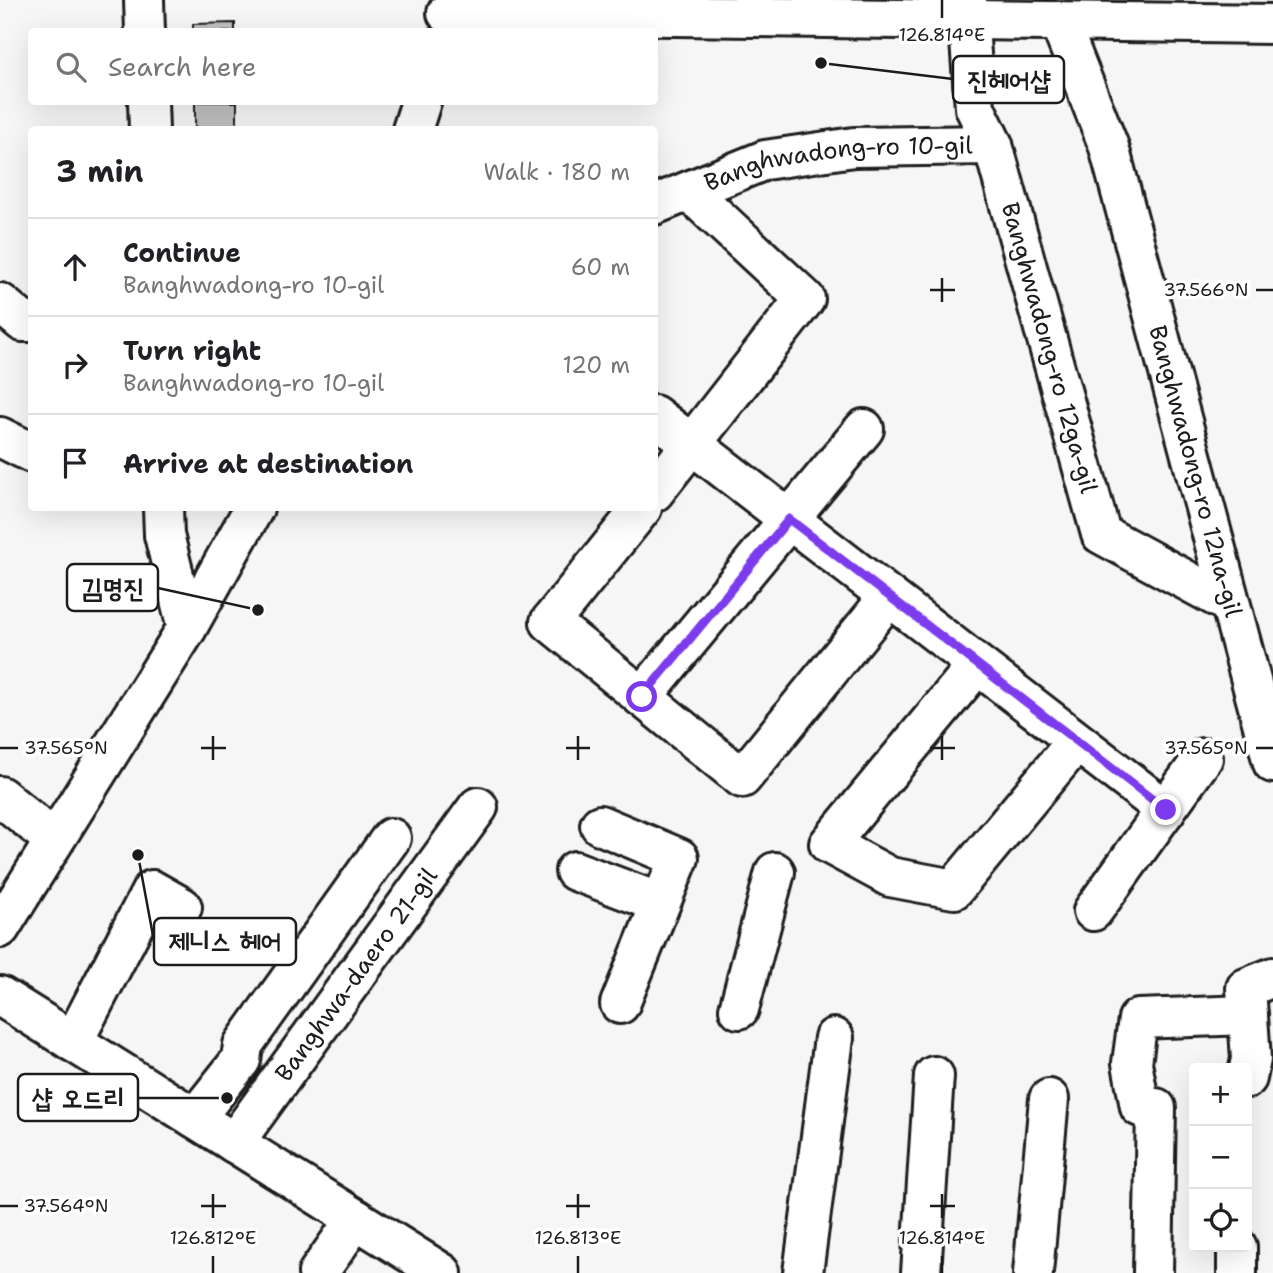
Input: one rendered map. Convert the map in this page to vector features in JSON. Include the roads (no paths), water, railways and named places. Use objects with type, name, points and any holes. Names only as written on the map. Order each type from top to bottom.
[{"type":"street","points":[[144,0],[145,28]]},
{"type":"street","points":[[445,15],[614,8],[967,10],[1059,21],[1140,11],[1273,24]]},
{"type":"street","name":"Banghwadong-ro 12ga-gil","points":[[967,10],[975,108],[993,145],[1101,534],[1230,604]]},
{"type":"street","name":"Banghwadong-ro 12na-gil","points":[[1059,21],[1109,147],[1273,764]]},
{"type":"street","points":[[148,105],[149,126]]},
{"type":"street","points":[[413,126],[420,105]]},
{"type":"street","name":"Banghwadong-ro 10-gil","points":[[658,203],[765,160],[854,147],[993,145]]},
{"type":"street","name":"Banghwadong-ro 10-gil","points":[[658,487],[805,299],[689,191]]},
{"type":"street","points":[[0,303],[23,322],[28,322]]},
{"type":"street","points":[[658,418],[1166,810]]},
{"type":"street","points":[[642,697],[864,429]]},
{"type":"street","points":[[0,437],[28,451]]},
{"type":"street","points":[[157,511],[187,628]]},
{"type":"street","points":[[0,928],[187,628],[252,511]]},
{"type":"street","points":[[640,511],[550,622],[742,778],[889,597]]},
{"type":"street","points":[[977,665],[830,844],[890,877],[954,889],[1076,742]]},
{"type":"street","points":[[1093,911],[1203,758]]},
{"type":"street","points":[[0,796],[54,841]]},
{"type":"street","name":"Banghwa-daero 21-gil","points":[[234,1143],[478,807]]},
{"type":"street","points":[[600,825],[678,858],[620,1003]]},
{"type":"street","name":"Banghwa-daero 21-gil","points":[[195,1118],[242,1060],[243,1045],[391,838]]},
{"type":"street","points":[[575,871],[660,903]]},
{"type":"street","points":[[739,1009],[775,872]]},
{"type":"street","points":[[73,1042],[152,890],[182,907]]},
{"type":"street","points":[[1250,1063],[1246,988],[1273,976]]},
{"type":"street","points":[[0,996],[442,1273]]},
{"type":"street","points":[[1153,1273],[1148,1108],[1132,1063],[1138,1019],[1248,1016]]},
{"type":"street","points":[[803,1273],[834,1038]]},
{"type":"street","points":[[921,1273],[934,1076]]},
{"type":"street","points":[[1033,1273],[1049,1099]]},
{"type":"street","points":[[318,1273],[356,1219]]},
{"type":"street","points":[[1237,1252],[1237,1273]]},
{"type":"place","name":"진헤어샵","points":[[821,63]]},
{"type":"place","name":"김명진","points":[[258,610]]},
{"type":"place","name":"제니스 헤어","points":[[138,855]]},
{"type":"place","name":"샵 오드리","points":[[227,1098]]}]
